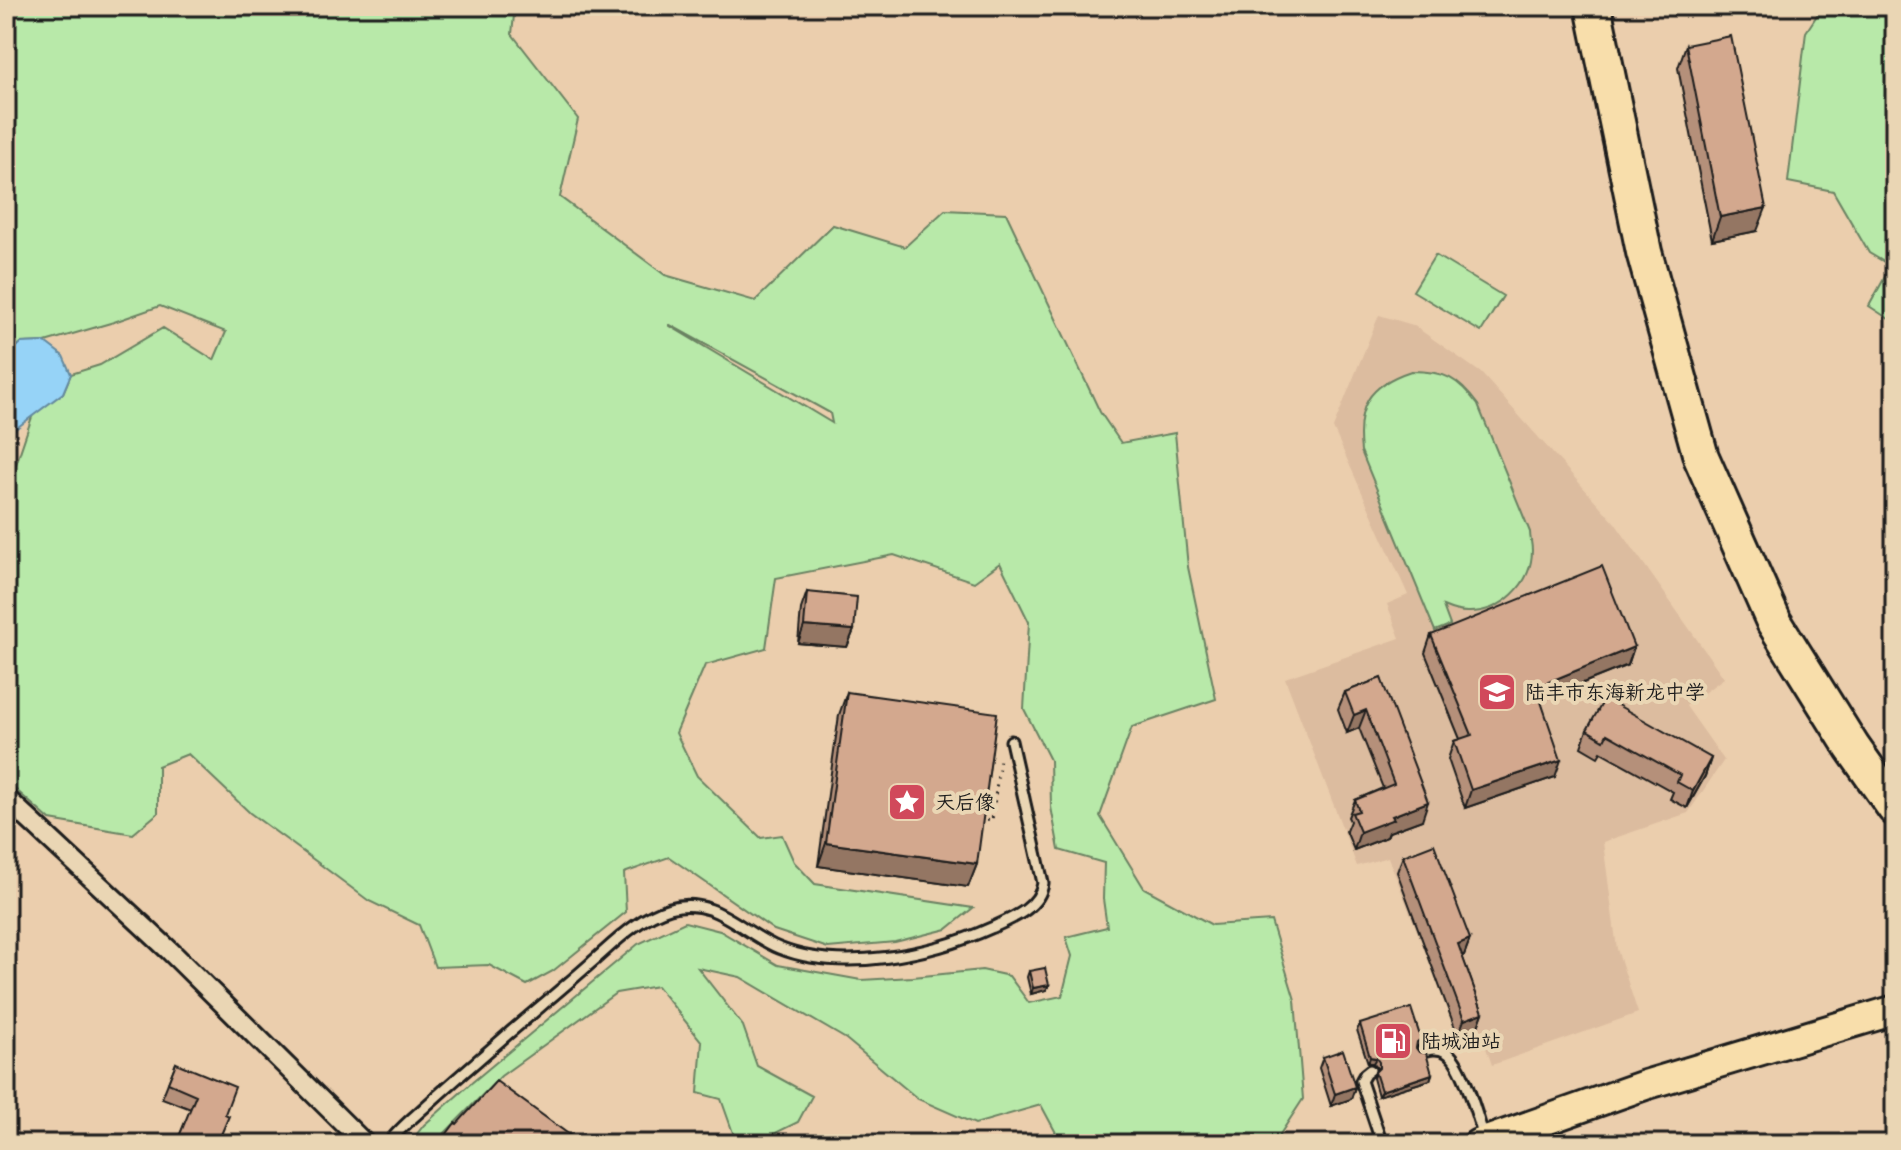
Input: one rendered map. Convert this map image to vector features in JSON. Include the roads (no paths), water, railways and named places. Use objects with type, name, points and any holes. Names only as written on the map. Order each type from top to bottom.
[{"type":"highway","points":[[1593,6],[1644,252],[1701,457],[1774,622],[1852,747],[1895,808]]},
{"type":"main road","points":[[1482,1143],[1645,1085],[1895,1010]]},
{"type":"street","points":[[6,798],[170,951],[365,1144]]},
{"type":"lane","points":[[388,1144],[455,1080],[609,948],[642,921],[668,908],[689,904],[708,907],[778,948],[809,957],[849,961],[928,949],[983,932],[1013,918],[1035,902],[1042,893],[1043,883],[1012,745]]},
{"type":"lane","points":[[1421,1052],[1442,1050],[1457,1062],[1482,1143]]},
{"type":"lane","points":[[1370,1070],[1361,1081],[1382,1144]]},
{"type":"water","points":[[45,342],[63,356],[71,374],[63,393],[6,436],[6,357],[21,343]]},
{"type":"place","name":"陆丰市东海新龙中学","points":[[1497,692]]},
{"type":"place","name":"天后像","points":[[907,802]]},
{"type":"place","name":"陆城油站","points":[[1393,1041]]}]
